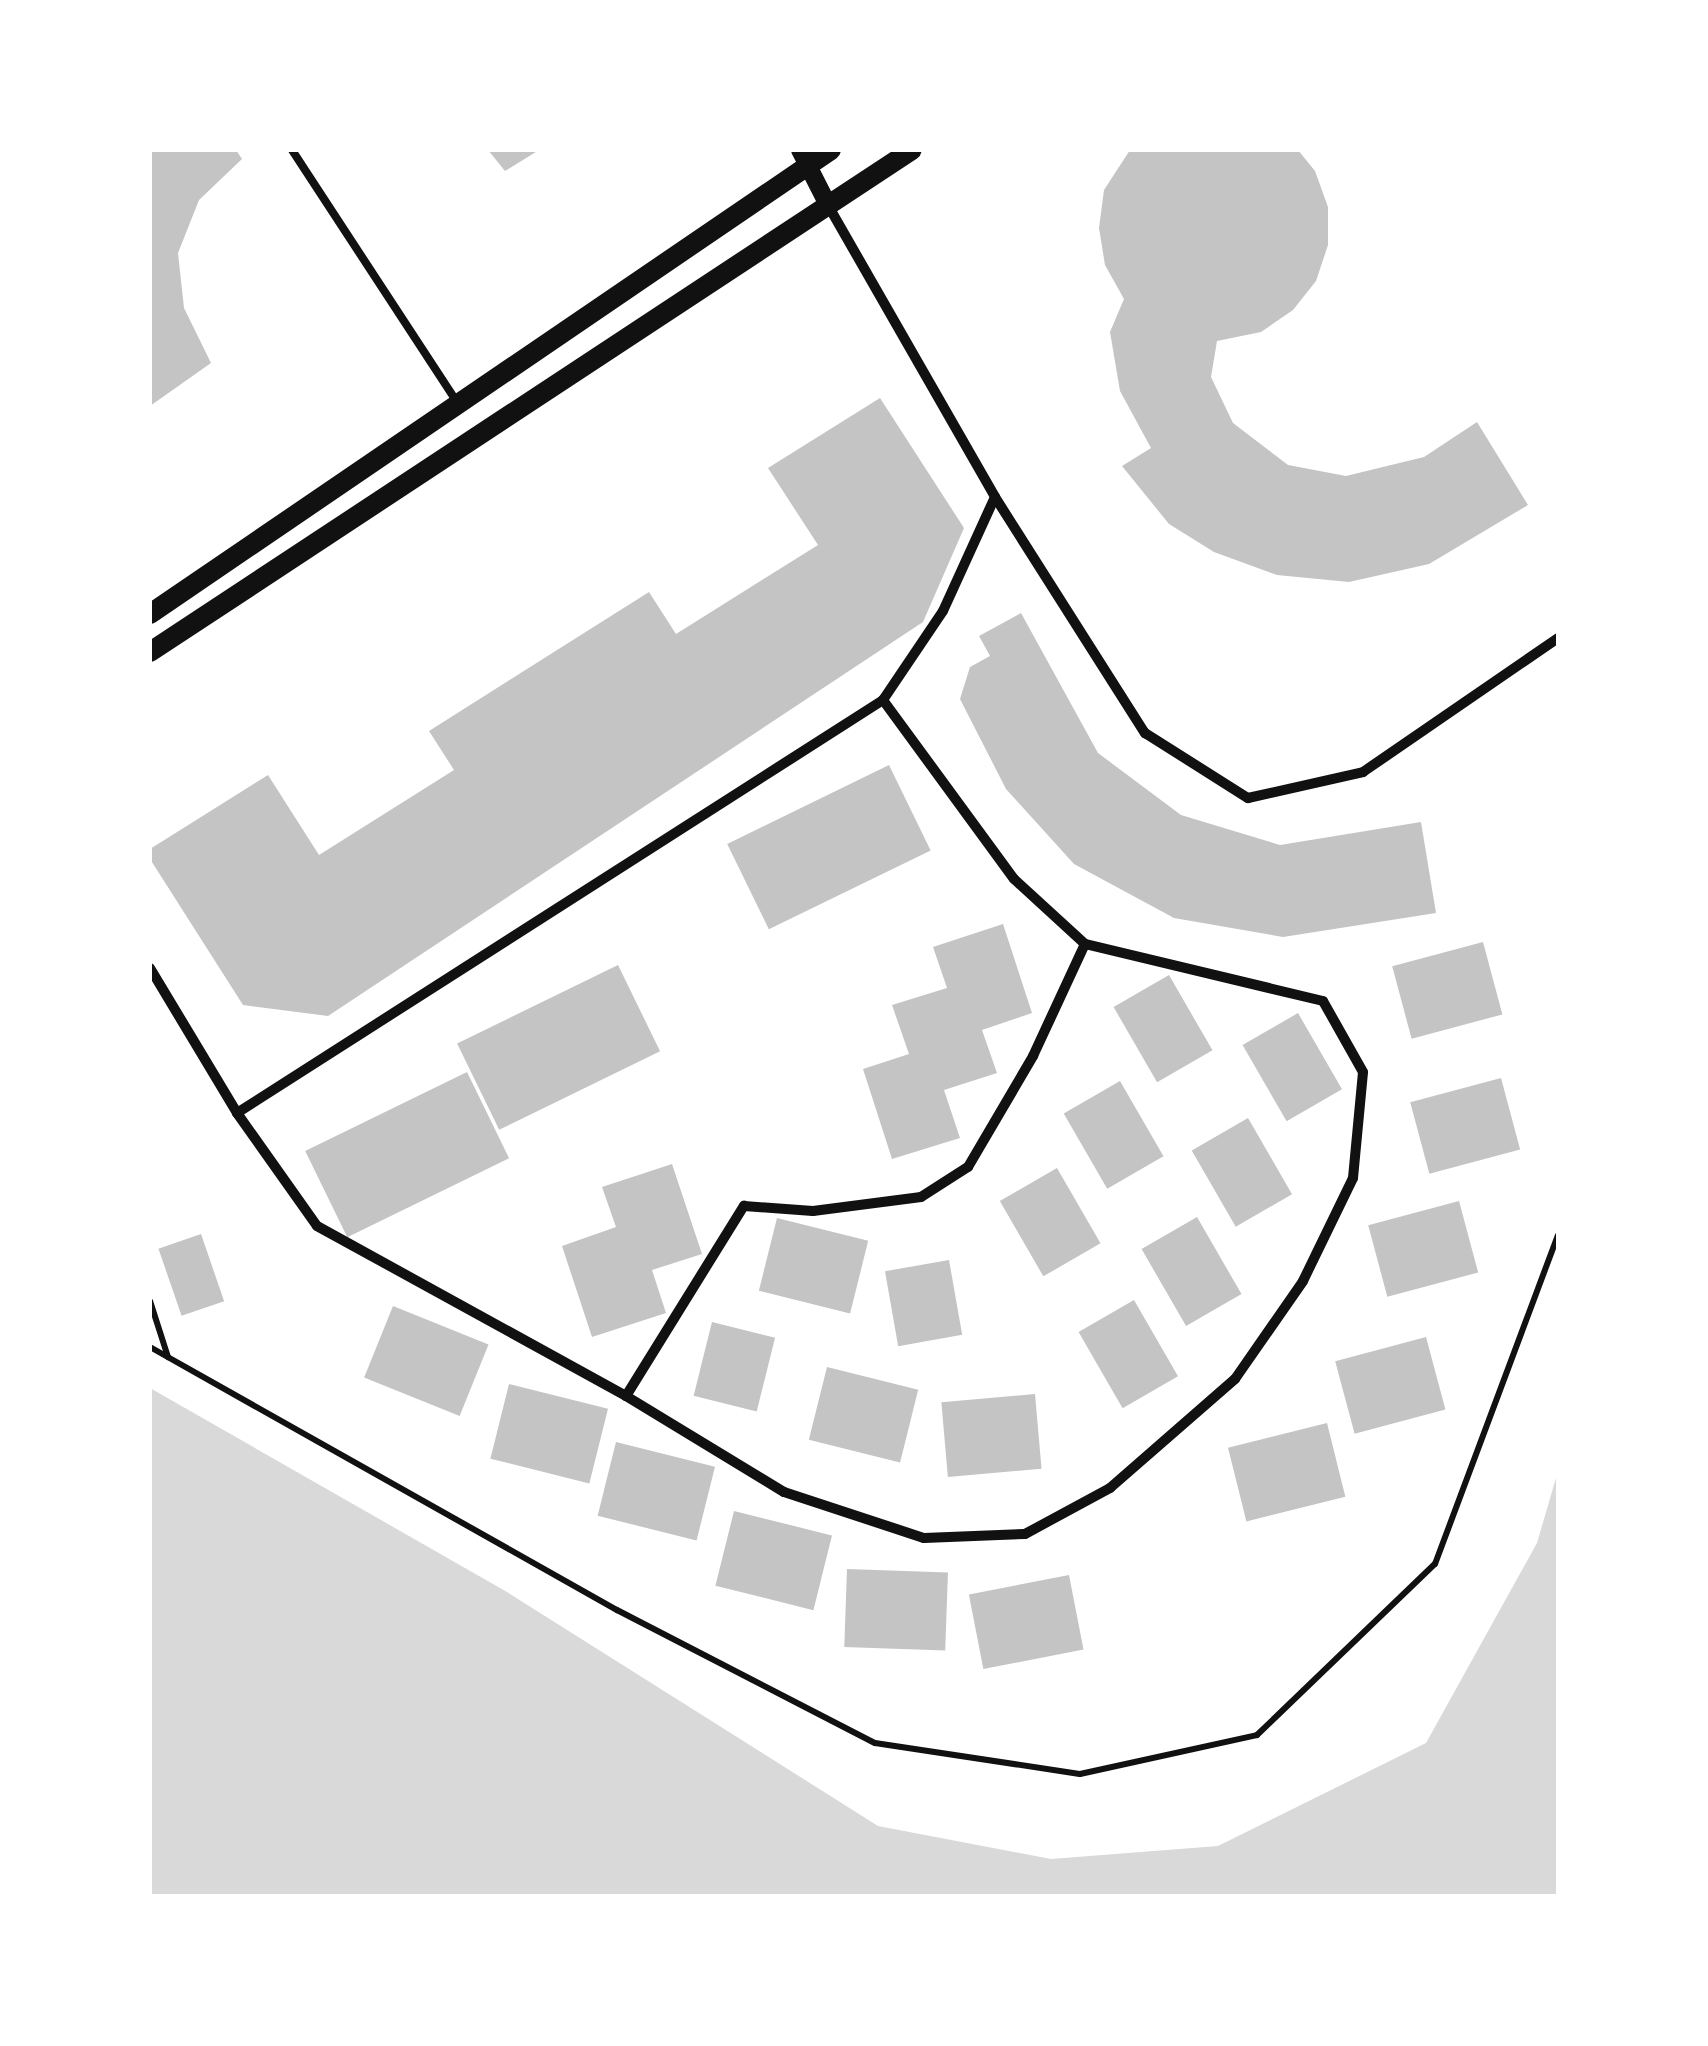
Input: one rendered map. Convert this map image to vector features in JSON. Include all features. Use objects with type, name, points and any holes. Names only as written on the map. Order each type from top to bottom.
[{"type":"main road","points":[[150,614],[458,404],[805,157],[831,150]]},
{"type":"main road","points":[[150,652],[912,150]]},
{"type":"street","points":[[805,157],[829,206],[995,496],[1145,733],[1248,798],[1363,772],[1558,638]]},
{"type":"street","points":[[237,1113],[883,700],[943,610],[995,496]]},
{"type":"street","points":[[150,968],[237,1113],[317,1226],[626,1396],[784,1492],[924,1538],[1025,1534],[1110,1488],[1235,1379],[1303,1281],[1353,1178],[1363,1072],[1323,1002],[1085,944],[1014,879],[883,700]]},
{"type":"street","points":[[626,1396],[744,1206],[812,1210],[922,1198],[968,1167],[1033,1056],[1085,944]]},
{"type":"lane","points":[[292,150],[458,404]]},
{"type":"path","points":[[150,1347],[617,1610],[875,1743],[1080,1774],[1257,1736],[1434,1564],[1558,1236]]},
{"type":"path","points":[[150,1301],[169,1358]]},
{"type":"shaded area","points":[[150,1388],[507,1592],[878,1826],[1051,1859],[1218,1846],[1426,1743],[1537,1543],[1558,1471],[1558,1896],[150,1896]]},
{"type":"building","points":[[150,150],[236,150],[242,159],[199,200],[178,253],[184,308],[211,363],[150,406]]},
{"type":"building","points":[[488,150],[539,150],[505,171]]},
{"type":"building","points":[[1130,150],[1298,150],[1315,171],[1328,207],[1328,245],[1316,281],[1293,310],[1261,332],[1217,341],[1211,377],[1233,423],[1288,465],[1346,476],[1424,457],[1477,422],[1528,505],[1429,564],[1349,582],[1277,575],[1214,552],[1169,524],[1122,466],[1151,448],[1120,391],[1110,332],[1124,299],[1105,265],[1099,228],[1104,190]]},
{"type":"building","points":[[880,398],[964,528],[923,622],[328,1016],[243,1005],[150,859],[150,849],[268,775],[319,855],[454,770],[429,731],[649,592],[676,634],[818,545],[768,468]]},
{"type":"building","points":[[1021,613],[1098,753],[1181,815],[1280,845],[1421,822],[1436,913],[1283,937],[1174,918],[1074,864],[1006,789],[960,699],[970,667],[990,656],[979,636]]},
{"type":"building","points":[[889,765],[931,850],[769,929],[727,844]]},
{"type":"building","points":[[1003,924],[1032,1013],[982,1030],[997,1073],[944,1090],[960,1138],[892,1159],[863,1069],[909,1054],[892,1005],[947,988],[933,947]]},
{"type":"building","points":[[1483,942],[1502,1014],[1412,1039],[1392,966]]},
{"type":"building","points":[[618,965],[660,1051],[499,1130],[457,1043]]},
{"type":"building","points":[[1169,975],[1212,1050],[1157,1082],[1114,1007]]},
{"type":"building","points":[[1298,1013],[1342,1089],[1287,1121],[1243,1045]]},
{"type":"building","points":[[467,1072],[509,1158],[347,1237],[305,1151]]},
{"type":"building","points":[[1501,1078],[1520,1149],[1429,1174],[1410,1102]]},
{"type":"building","points":[[1120,1081],[1164,1156],[1107,1189],[1064,1114]]},
{"type":"building","points":[[1248,1118],[1292,1194],[1236,1227],[1192,1150]]},
{"type":"building","points":[[672,1164],[702,1254],[652,1270],[666,1313],[592,1337],[562,1246],[616,1227],[602,1187]]},
{"type":"building","points":[[1057,1168],[1100,1243],[1043,1276],[1000,1201]]},
{"type":"building","points":[[1459,1201],[1478,1272],[1387,1297],[1368,1225]]},
{"type":"building","points":[[1197,1217],[1242,1294],[1186,1326],[1142,1249]]},
{"type":"building","points":[[777,1218],[868,1241],[850,1314],[759,1291]]},
{"type":"building","points":[[201,1234],[224,1301],[182,1316],[158,1249]]},
{"type":"building","points":[[949,1260],[962,1335],[898,1346],[885,1271]]},
{"type":"building","points":[[1134,1300],[1178,1376],[1123,1408],[1079,1332]]},
{"type":"building","points":[[393,1306],[488,1345],[460,1416],[364,1377]]},
{"type":"building","points":[[712,1322],[775,1338],[757,1411],[694,1396]]},
{"type":"building","points":[[1426,1337],[1445,1409],[1355,1434],[1335,1361]]},
{"type":"building","points":[[827,1367],[918,1390],[900,1463],[809,1440]]},
{"type":"building","points":[[509,1384],[608,1409],[589,1483],[490,1459]]},
{"type":"building","points":[[1035,1394],[1042,1469],[948,1477],[941,1402]]},
{"type":"building","points":[[1327,1423],[1345,1497],[1246,1521],[1228,1448]]},
{"type":"building","points":[[616,1442],[715,1467],[697,1540],[598,1516]]},
{"type":"building","points":[[734,1511],[832,1535],[813,1610],[715,1586]]},
{"type":"building","points":[[847,1569],[948,1573],[945,1650],[844,1647]]},
{"type":"building","points":[[1069,1575],[1084,1650],[983,1669],[969,1594]]}]
